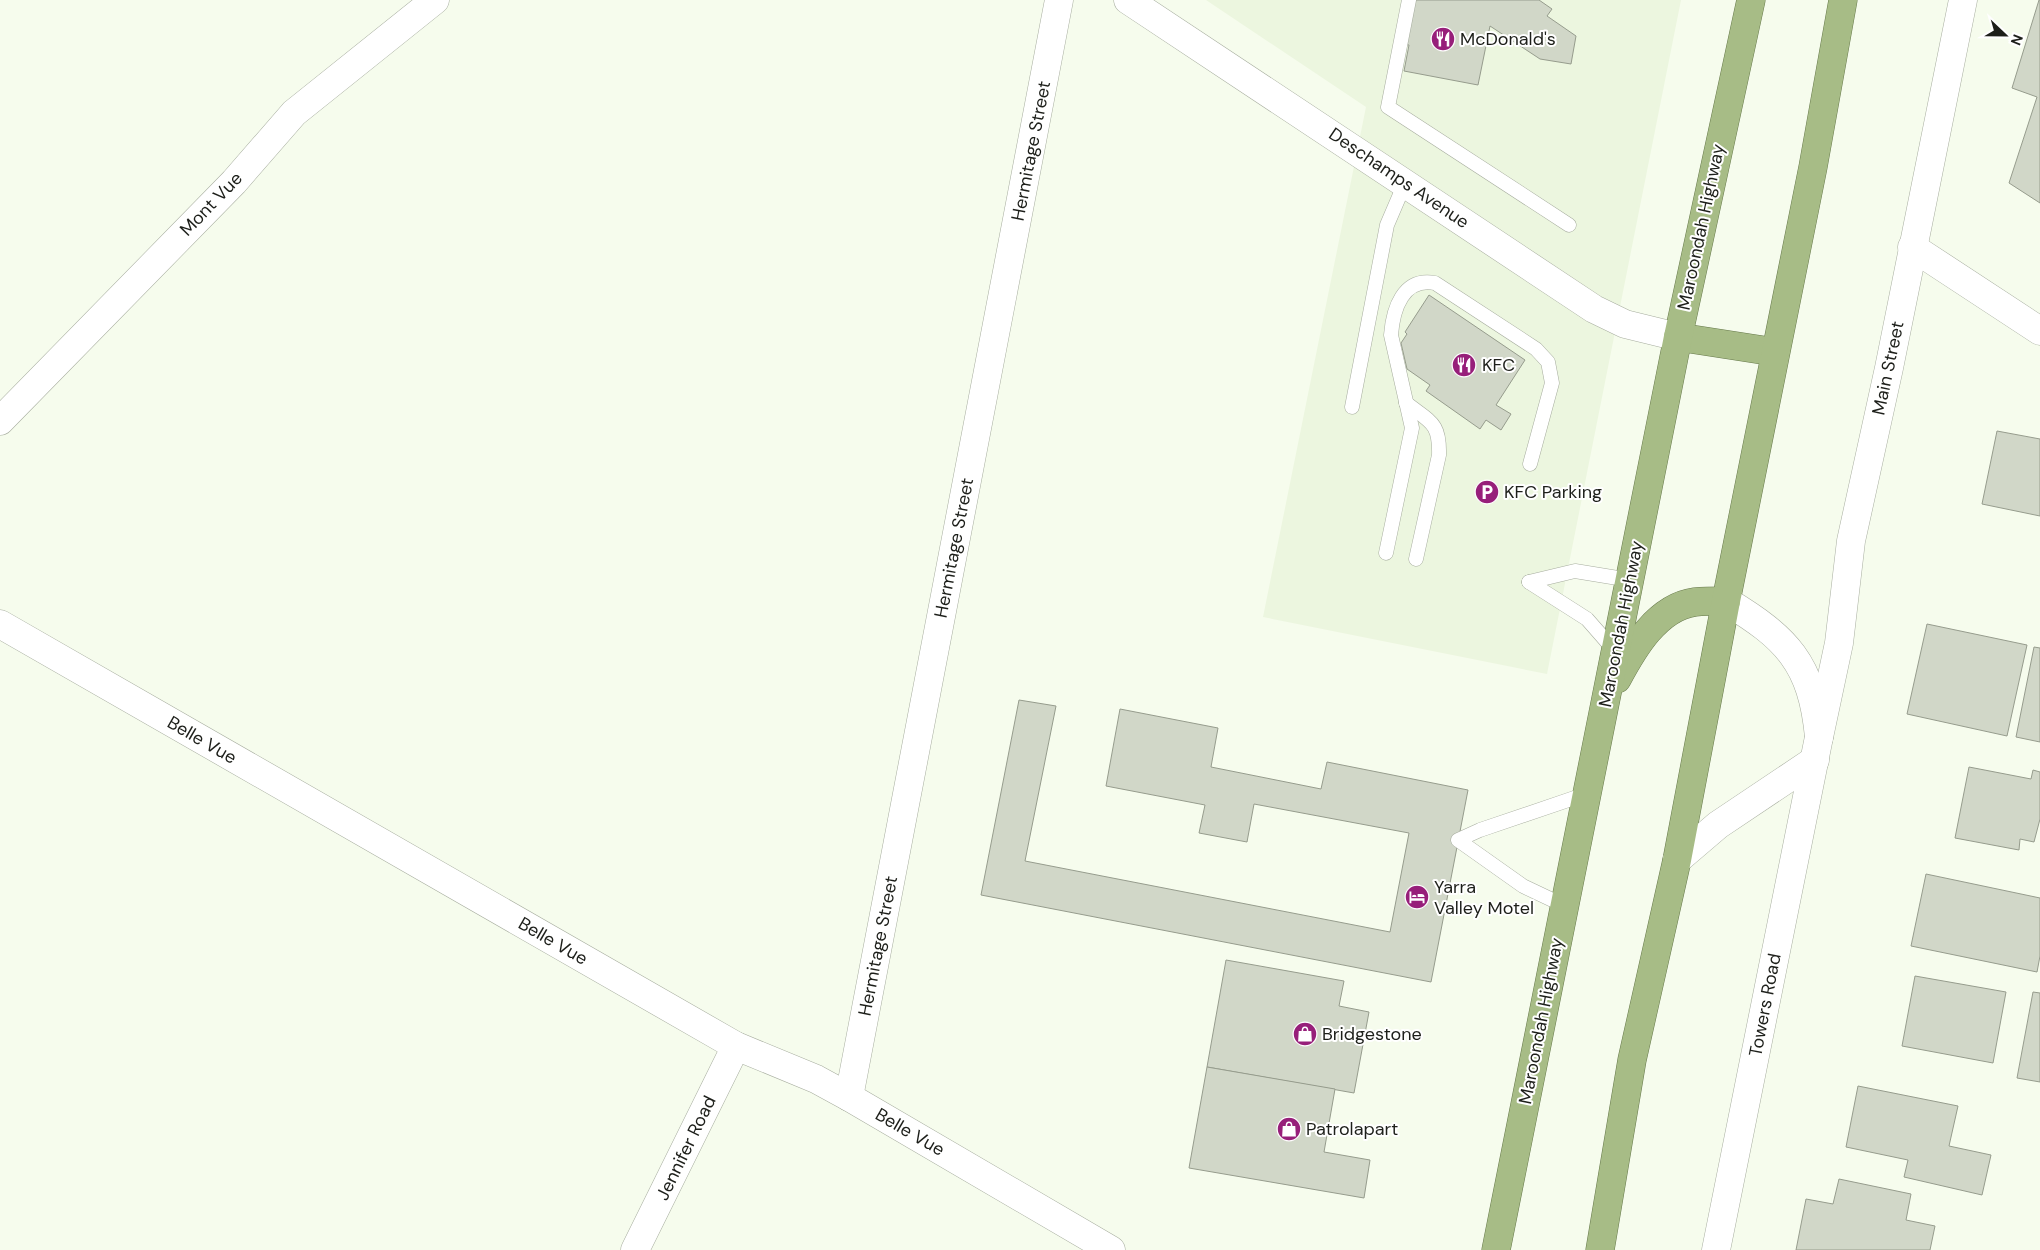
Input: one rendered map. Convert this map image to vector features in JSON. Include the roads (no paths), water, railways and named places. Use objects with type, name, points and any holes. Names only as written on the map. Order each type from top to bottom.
[{"type":"highway","name":"Maroondah Highway","points":[[1496,1250],[1563,905],[1616,652],[1678,337],[1751,0]]},
{"type":"highway","points":[[1600,1250],[1632,1060],[1677,860],[1726,600],[1813,167],[1843,0]]},
{"type":"highway","points":[[1678,337],[1775,352]]},
{"type":"highway","points":[[1605,703],[1636,648],[1662,618],[1681,606],[1694,602],[1726,600]]},
{"type":"street","name":"Mont Vue","points":[[0,421],[234,182],[294,113],[435,0]]},
{"type":"street","name":"Hermitage Street","points":[[849,1097],[1060,0]]},
{"type":"street","name":"Deschamps Avenue","points":[[1128,0],[1594,309],[1625,324],[1678,337]]},
{"type":"street","name":"Main Street","points":[[1817,748],[1839,643],[1851,541],[1889,368],[1963,0]]},
{"type":"street","points":[[1912,247],[2040,331]]},
{"type":"street","points":[[1677,860],[1718,824],[1817,748],[1814,700],[1794,656],[1774,632],[1726,600]]},
{"type":"street","name":"Belle Vue","points":[[0,624],[736,1046],[816,1079],[849,1097],[1110,1250]]},
{"type":"street","name":"Towers Road","points":[[1716,1250],[1817,748]]},
{"type":"street","name":"Jennifer Road","points":[[635,1250],[736,1046]]},
{"type":"lane","points":[[1409,0],[1388,107],[1569,225]]},
{"type":"lane","points":[[1352,407],[1387,225],[1405,183]]},
{"type":"lane","points":[[1386,553],[1412,428],[1391,335],[1395,312],[1401,296],[1414,284],[1435,283],[1536,349],[1548,362],[1552,383],[1530,464]]},
{"type":"lane","points":[[1406,403],[1435,426],[1439,438],[1439,455],[1416,559]]},
{"type":"lane","points":[[1616,652],[1587,619],[1529,582],[1574,571],[1630,580]]},
{"type":"lane","points":[[1563,905],[1522,886],[1458,840],[1480,830],[1586,794]]},
{"type":"place","name":"McDonald's","points":[[1443,39]]},
{"type":"place","name":"KFC","points":[[1464,365]]},
{"type":"place","name":"KFC Parking","points":[[1487,492]]},
{"type":"place","name":"Yarra Valley Motel","points":[[1417,897]]},
{"type":"place","name":"Bridgestone","points":[[1305,1034]]},
{"type":"place","name":"Patrolapart","points":[[1289,1129]]}]
